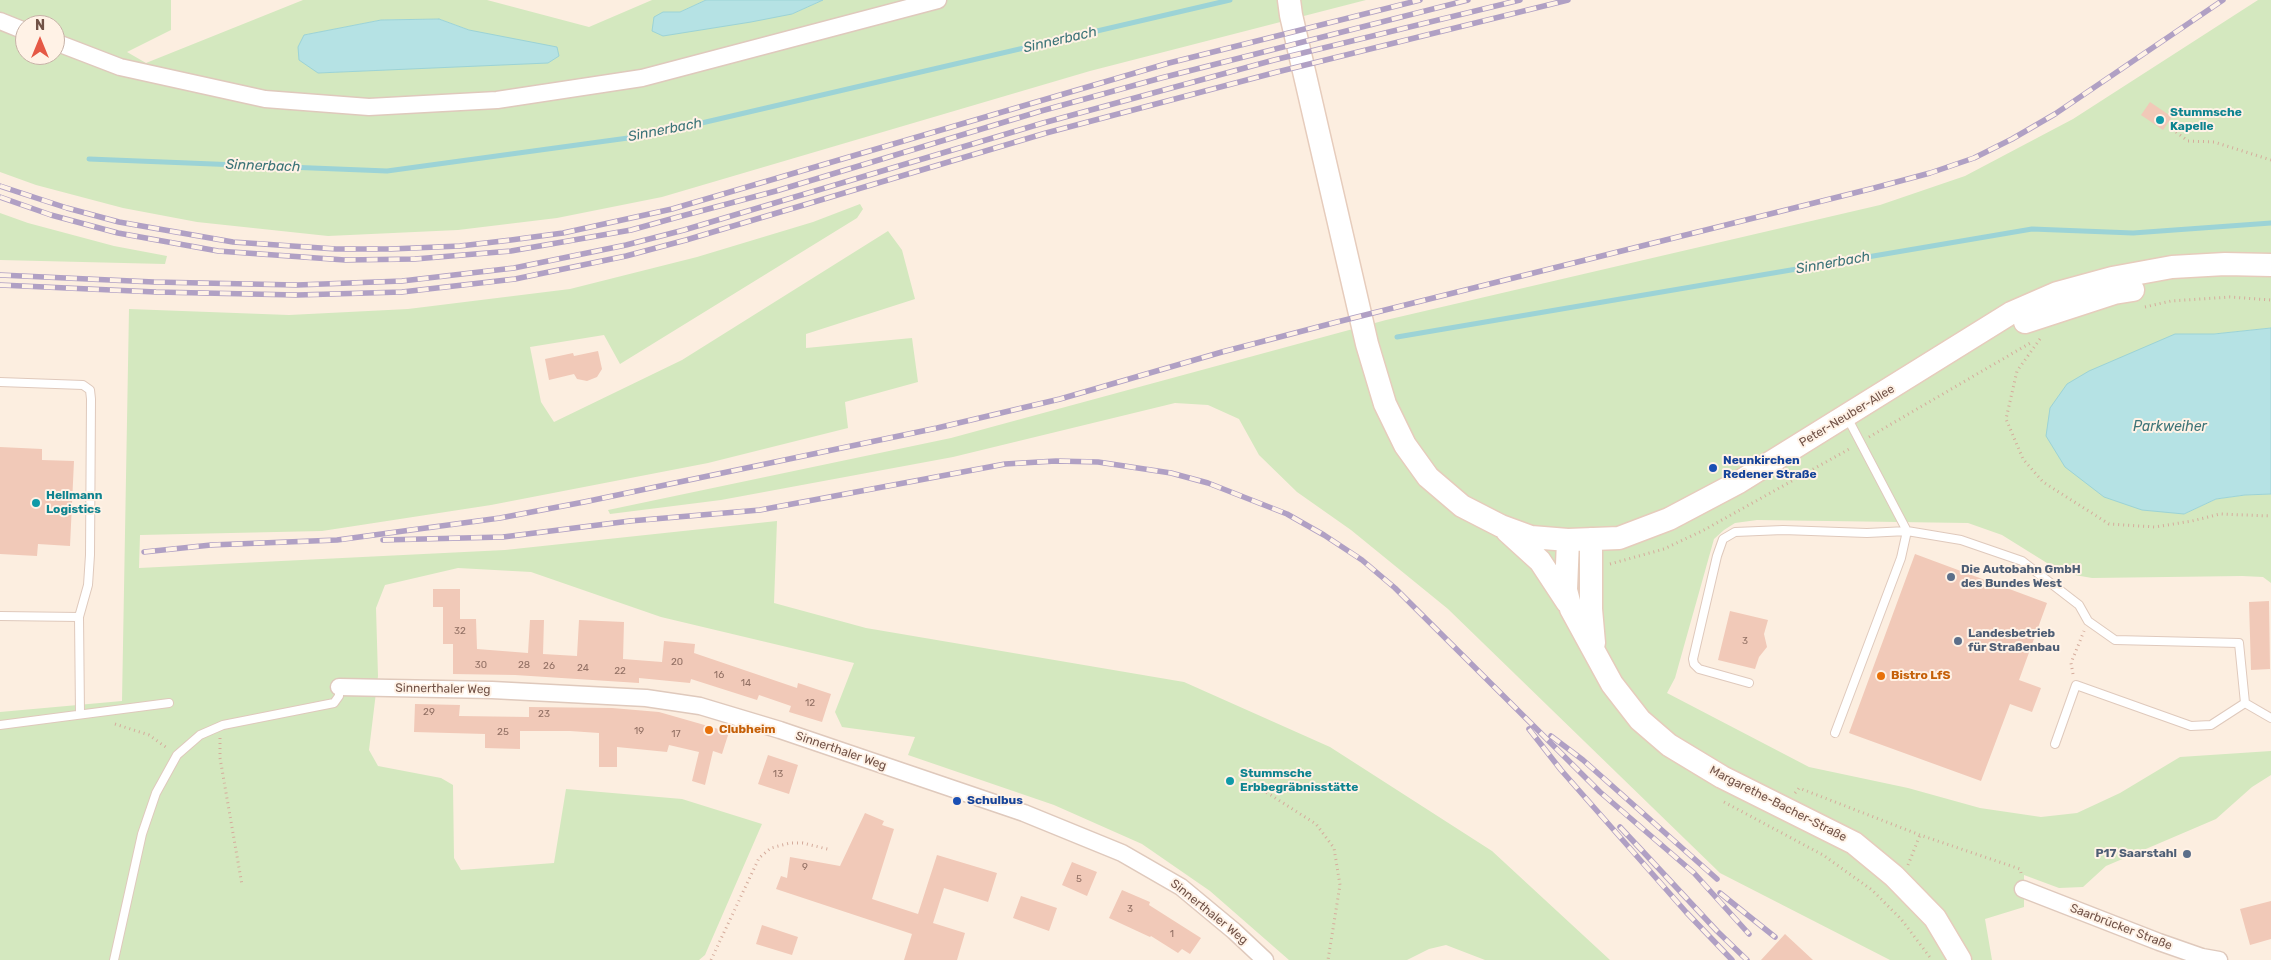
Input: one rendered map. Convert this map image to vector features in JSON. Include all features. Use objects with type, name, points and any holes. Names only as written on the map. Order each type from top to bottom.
[{"type":"main road","points":[[1288,5],[1367,344],[1385,404],[1405,445],[1428,477],[1462,506],[1501,526],[1540,561],[1572,609]]},
{"type":"main road","name":"Peter-Neuber-Allee","points":[[1501,526],[1531,537],[1568,540],[1619,538],[1669,519],[1739,482],[1847,417],[2011,313],[2057,293],[2112,278],[2172,267],[2225,264],[2271,265]]},
{"type":"main road","name":"Peter-Neuber-Allee","points":[[1959,347],[2020,323],[2114,293],[2173,282],[2227,279],[2271,280]]},
{"type":"main road","name":"Margarethe-Bacher-Straße","points":[[1591,539],[1591,609],[1594,651]]},
{"type":"main road","name":"Margarethe-Bacher-Straße","points":[[1568,540],[1566,590],[1572,609],[1612,684],[1640,720],[1670,744],[1722,777],[1854,843],[1901,883],[1935,918],[1960,960]]},
{"type":"street","points":[[65,46],[120,67],[265,99],[369,107],[496,100],[642,78],[938,0]]},
{"type":"street","points":[[0,22],[15,27]]},
{"type":"street","name":"Sinnerthaler Weg","points":[[340,687],[492,690],[646,698],[700,706],[780,730],[1024,813],[1122,853],[1181,887],[1234,931],[1265,960]]},
{"type":"street","name":"Saarbrücker Straße","points":[[2023,889],[2159,942],[2220,960]]},
{"type":"lane","points":[[0,382],[83,385],[90,390],[90,555],[88,585],[79,618],[80,714]]},
{"type":"lane","points":[[1835,733],[1901,558],[1907,531],[1862,441],[1847,417]]},
{"type":"lane","points":[[1749,683],[1699,669],[1694,664],[1693,659],[1717,556],[1723,539],[1735,532],[1867,533],[1907,531],[1961,540],[2022,560],[2079,605],[2088,621],[2115,640],[2239,642],[2245,703]]},
{"type":"lane","points":[[0,616],[79,618]]},
{"type":"lane","points":[[2055,744],[2076,685],[2191,726],[2211,725],[2245,703]]},
{"type":"lane","points":[[114,960],[142,834],[156,793],[177,755],[200,735],[223,725],[334,703],[339,696],[340,687]]},
{"type":"lane","points":[[0,725],[169,703]]},
{"type":"lane","points":[[2245,703],[2271,718]]},
{"type":"path","points":[[2172,128],[2188,141],[2214,142],[2271,160]]},
{"type":"path","points":[[2144,307],[2171,301],[2230,297],[2271,300]]},
{"type":"path","points":[[1603,568],[1615,561],[1664,549],[1704,530],[2042,336],[2017,371],[2006,419],[2023,458],[2043,482],[2108,524],[2155,527],[2220,514],[2271,516]]},
{"type":"path","points":[[2076,685],[2071,662],[2088,621]]},
{"type":"path","points":[[112,723],[149,735],[177,755]]},
{"type":"path","points":[[223,725],[219,742],[220,758],[242,886]]},
{"type":"path","points":[[1258,787],[1316,824],[1334,848],[1340,886],[1328,960]]},
{"type":"path","points":[[1784,808],[1799,788],[1920,835],[2020,869],[2023,889]]},
{"type":"path","points":[[1901,883],[1920,835]]},
{"type":"path","points":[[711,960],[759,858],[771,848],[790,843],[803,843],[831,850]]},
{"type":"green space","points":[[0,0],[171,0],[171,30],[127,52],[146,63],[303,0],[487,0],[589,27],[652,0],[706,0],[680,12],[663,12],[792,14],[823,0],[1366,0],[1090,71],[662,197],[557,218],[458,230],[328,236],[197,222],[123,208],[36,185],[0,172]],"holes":[[[439,19],[469,30],[374,70],[318,73],[305,35],[381,20]]]},
{"type":"green space","points":[[2258,0],[2271,0],[2271,328],[2214,334],[2175,334],[2184,514],[2216,499],[2271,494],[2271,583],[2263,577],[2092,578],[2063,573],[2002,535],[1968,523],[1757,520],[1735,523],[1714,539],[1675,678],[1667,693],[1809,767],[1908,788],[1980,808],[2041,817],[2077,813],[2120,793],[2180,757],[2271,751],[2271,775],[2252,787],[2216,819],[2106,866],[2083,887],[2059,888],[2024,875],[2024,907],[1985,919],[1992,960],[1890,960],[1720,873],[1448,609],[1351,530],[1297,492],[1259,455],[1239,419],[1208,405],[1175,403],[953,457],[721,500],[610,514],[608,510],[951,438],[1386,320],[1880,205],[1965,176],[2073,119]]},
{"type":"green space","points":[[860,204],[863,209],[857,218],[620,364],[604,335],[530,347],[541,402],[554,422],[682,360],[888,231],[902,250],[915,299],[806,334],[806,348],[912,338],[918,382],[845,402],[848,428],[708,463],[491,505],[322,531],[140,535],[139,568],[505,550],[777,521],[774,603],[866,628],[1184,682],[1330,747],[1492,851],[1610,960],[1485,960],[1446,945],[1429,949],[1407,960],[1289,960],[1210,891],[1142,844],[1054,805],[908,755],[915,737],[842,727],[835,712],[854,663],[661,617],[531,572],[458,568],[385,585],[376,608],[378,676],[369,750],[378,766],[441,778],[453,785],[454,858],[461,870],[554,863],[566,789],[682,799],[762,824],[705,955],[699,960],[0,960],[0,712],[122,701],[129,309],[289,315],[408,309],[570,289],[697,257],[813,222]]},
{"type":"green space","points":[[0,213],[28,223],[114,246],[167,256],[165,264],[0,260]]},
{"type":"water","points":[[706,0],[823,0],[792,14],[751,22],[663,36],[652,31],[654,17],[663,12],[680,12]]},
{"type":"water","points":[[439,19],[469,30],[557,47],[559,56],[548,63],[318,73],[299,60],[298,47],[304,35],[381,20]]},
{"type":"water","name":"Parkweiher","points":[[2271,328],[2271,494],[2216,499],[2184,514],[2142,510],[2104,497],[2065,467],[2046,436],[2050,408],[2067,384],[2089,371],[2175,334],[2214,334]]},
{"type":"building","name":"Stummsche Kapelle","points":[[2150,102],[2172,117],[2163,130],[2141,115]]},
{"type":"building","points":[[598,351],[602,369],[597,377],[587,381],[577,379],[574,374],[549,380],[545,359],[573,353],[574,356]]},
{"type":"building","name":"Hellmann Logistics","points":[[0,447],[42,449],[42,460],[74,461],[70,546],[38,544],[37,556],[0,554]]},
{"type":"building","name":"Landesbetrieb für Straßenbau","points":[[1915,554],[2047,603],[2019,680],[2041,688],[2032,712],[2010,704],[1981,781],[1849,733]]},
{"type":"building","points":[[433,589],[460,589],[460,619],[476,619],[477,649],[528,653],[530,620],[544,620],[543,654],[577,656],[579,620],[624,622],[623,659],[662,662],[664,641],[695,644],[694,653],[797,688],[798,683],[831,694],[822,722],[789,712],[791,706],[759,695],[757,700],[691,679],[690,683],[639,678],[639,683],[515,675],[453,674],[453,644],[443,644],[443,607],[433,607]]},
{"type":"building","points":[[2269,601],[2270,669],[2251,670],[2249,602]]},
{"type":"building","points":[[1730,611],[1768,620],[1764,634],[1767,647],[1759,657],[1755,669],[1718,660]]},
{"type":"building","points":[[415,704],[460,705],[459,716],[529,717],[529,707],[612,708],[659,712],[729,732],[722,754],[713,751],[705,785],[692,781],[699,752],[669,745],[667,752],[617,747],[617,767],[599,767],[599,733],[570,731],[520,731],[520,749],[485,748],[485,734],[414,732]]},
{"type":"building","points":[[768,755],[798,765],[789,794],[758,784]]},
{"type":"building","points":[[865,813],[884,821],[882,825],[894,829],[872,899],[918,914],[937,855],[997,873],[988,902],[944,888],[933,923],[965,933],[957,960],[904,960],[912,934],[776,889],[781,876],[787,878],[790,857],[840,866]]},
{"type":"building","points":[[1072,862],[1097,872],[1087,896],[1062,885]]},
{"type":"building","points":[[1122,890],[1150,902],[1149,905],[1201,938],[1190,954],[1182,949],[1178,953],[1151,936],[1109,918]]},
{"type":"building","points":[[1021,896],[1057,908],[1049,931],[1013,918]]},
{"type":"building","points":[[2271,901],[2271,939],[2250,945],[2240,909]]},
{"type":"building","points":[[762,925],[798,937],[792,955],[756,944]]},
{"type":"building","points":[[1785,934],[1813,960],[1761,960]]},
{"type":"waterway","name":"Sinnerbach","points":[[89,159],[387,171],[650,135],[1230,0]]},
{"type":"waterway","name":"Sinnerbach","points":[[1397,337],[2032,229],[2133,233],[2271,223]]},
{"type":"railway","points":[[0,186],[67,208],[119,222],[233,242],[336,249],[391,249],[460,246],[511,240],[563,233],[672,209],[1169,63],[1420,0]]},
{"type":"railway","points":[[0,197],[51,215],[118,233],[218,251],[345,260],[415,259],[511,251],[631,230],[776,191],[1041,111],[1161,78],[1468,0]]},
{"type":"railway","points":[[0,275],[154,282],[297,285],[402,281],[514,268],[626,245],[684,230],[1043,123],[1274,60],[1520,0]]},
{"type":"railway","points":[[0,285],[156,292],[297,295],[402,292],[515,279],[626,256],[686,240],[1046,133],[1277,72],[1568,0]]},
{"type":"railway","points":[[144,552],[211,545],[337,540],[500,518],[937,428],[1060,399],[1222,352],[1337,322],[1874,188],[1930,173],[1974,158],[2012,139],[2055,114],[2223,0]]},
{"type":"railway","points":[[383,540],[503,537],[630,521],[760,510],[1005,464],[1056,461],[1098,462],[1171,473],[1208,483],[1287,514],[1362,560],[1395,588],[1600,792],[1694,873],[1749,934]]},
{"type":"railway","points":[[1529,729],[1561,770],[1686,912],[1732,960]]},
{"type":"railway","points":[[1551,736],[1583,760],[1717,879]]},
{"type":"railway","points":[[1620,827],[1717,931],[1747,960]]},
{"type":"railway","points":[[1720,893],[1775,937]]},
{"type":"place","name":"Stummsche Kapelle","points":[[2160,120]]},
{"type":"place","name":"Neunkirchen Redener Straße","points":[[1713,468]]},
{"type":"place","name":"Hellmann Logistics","points":[[36,503]]},
{"type":"place","name":"Die Autobahn GmbH des Bundes West","points":[[1951,577]]},
{"type":"place","name":"Landesbetrieb für Straßenbau","points":[[1958,641]]},
{"type":"place","name":"Bistro LfS","points":[[1881,676]]},
{"type":"place","name":"Clubheim","points":[[709,730]]},
{"type":"place","name":"Stummsche Erbbegräbnisstätte","points":[[1230,781]]},
{"type":"place","name":"Schulbus","points":[[957,801]]},
{"type":"place","name":"P17 Saarstahl","points":[[2187,854]]}]
